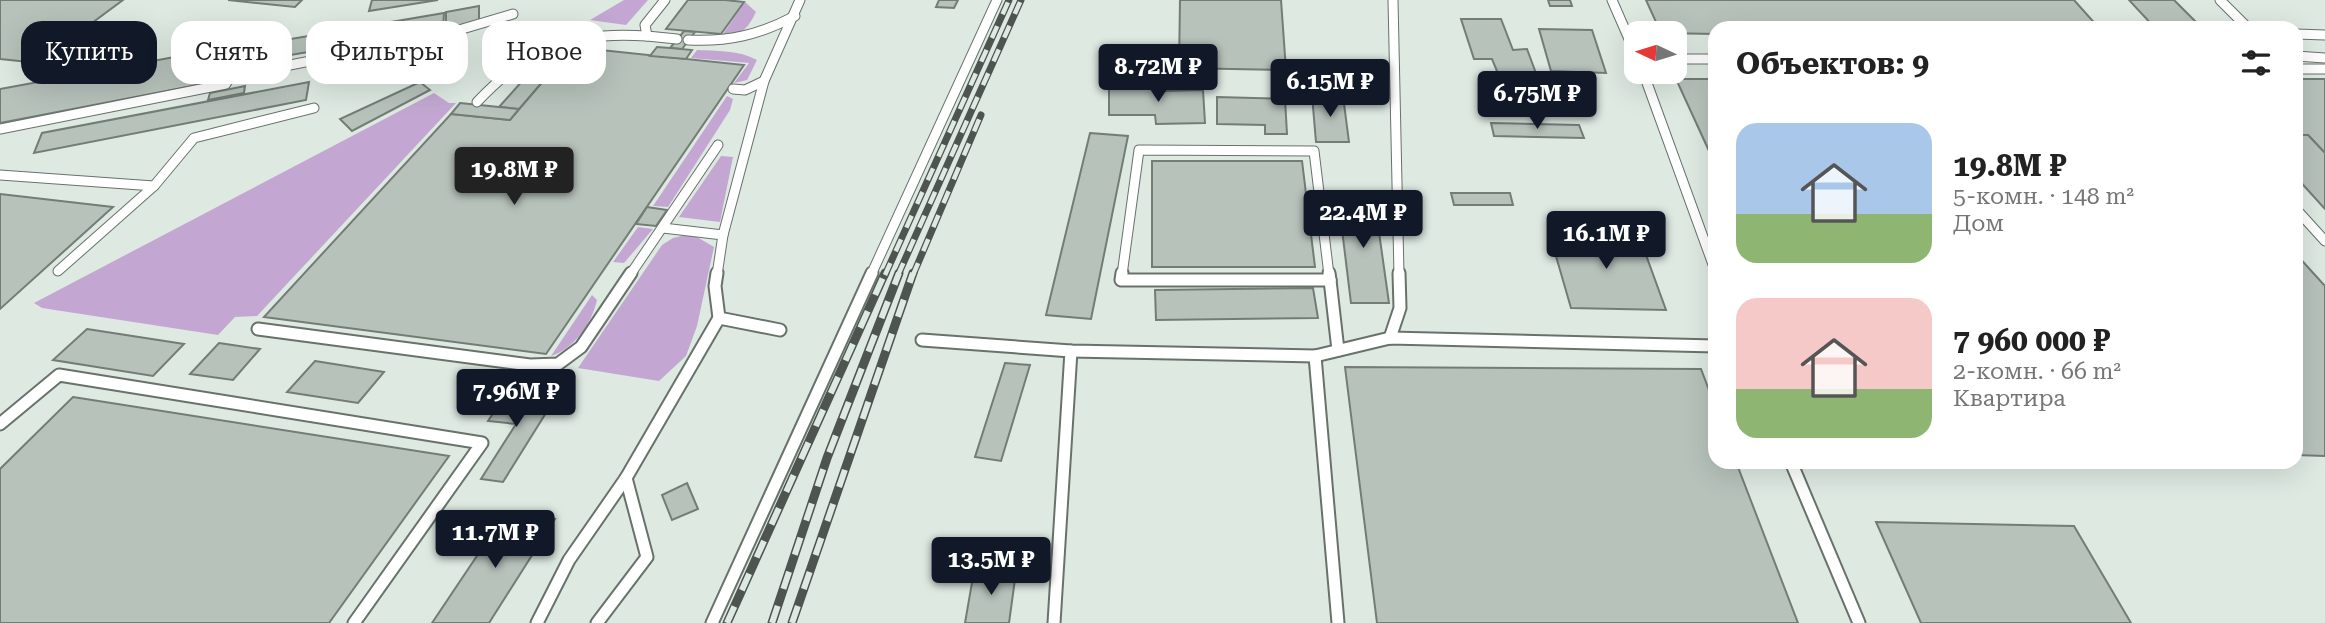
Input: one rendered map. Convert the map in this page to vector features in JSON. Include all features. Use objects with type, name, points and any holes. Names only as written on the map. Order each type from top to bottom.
[{"type":"lane","points":[[648,36],[645,25],[665,0]]},
{"type":"lane","points":[[537,623],[569,560],[626,478],[719,318],[715,286],[723,235],[764,81],[800,0]]},
{"type":"lane","points":[[712,623],[998,0]]},
{"type":"lane","points":[[1390,338],[1400,307],[1393,0]]},
{"type":"lane","points":[[1612,0],[1624,28]]},
{"type":"lane","points":[[2220,0],[2241,21]]},
{"type":"lane","points":[[0,129],[226,84],[229,77],[442,35],[513,13]]},
{"type":"lane","points":[[688,40],[724,43],[765,33],[795,16]]},
{"type":"lane","points":[[477,102],[495,81],[550,48],[579,37],[601,34],[677,39]]},
{"type":"lane","points":[[2303,34],[2325,35]]},
{"type":"lane","points":[[2303,56],[2325,58]]},
{"type":"lane","points":[[1687,59],[1708,59]]},
{"type":"lane","points":[[2303,69],[2325,69]]},
{"type":"lane","points":[[733,89],[745,90],[764,81]]},
{"type":"lane","points":[[1647,84],[1708,251]]},
{"type":"lane","points":[[58,271],[154,186],[194,138],[314,107]]},
{"type":"lane","points":[[258,329],[530,365],[558,364],[581,347],[718,145]]},
{"type":"lane","points":[[1330,280],[1121,280],[1139,150],[1314,152],[1330,280],[1338,350]]},
{"type":"lane","points":[[0,175],[154,186]]},
{"type":"lane","points":[[2303,217],[2325,241]]},
{"type":"lane","points":[[663,228],[723,235]]},
{"type":"lane","points":[[719,318],[780,330]]},
{"type":"lane","points":[[922,340],[1071,351],[1315,356],[1390,338],[1708,346]]},
{"type":"lane","points":[[1054,623],[1071,351]]},
{"type":"lane","points":[[1315,356],[1338,623]]},
{"type":"lane","points":[[0,424],[59,375],[482,443],[354,623]]},
{"type":"lane","points":[[1794,469],[1859,623]]},
{"type":"lane","points":[[597,623],[647,557],[626,478]]},
{"type":"shaded area","points":[[624,0],[648,0],[626,25],[590,20]]},
{"type":"shaded area","points":[[745,2],[756,12],[750,22],[740,32],[723,34]]},
{"type":"shaded area","points":[[697,50],[735,53],[757,60],[747,80],[734,83],[749,63],[691,58]]},
{"type":"shaded area","points":[[434,93],[449,103],[456,103],[257,316],[235,317],[218,335],[42,308],[34,303]]},
{"type":"shaded area","points":[[727,96],[733,99],[730,110],[668,207],[653,206]]},
{"type":"shaded area","points":[[721,156],[733,157],[720,222],[679,217]]},
{"type":"shaded area","points":[[638,227],[653,229],[624,263],[613,262]]},
{"type":"shaded area","points":[[685,235],[697,237],[714,247],[697,326],[686,356],[659,381],[578,368],[662,245]]},
{"type":"shaded area","points":[[592,295],[597,300],[595,309],[581,334],[567,348],[551,356]]},
{"type":"building","points":[[0,0],[123,0],[95,21],[21,21],[21,61],[0,59]]},
{"type":"building","points":[[228,0],[302,0],[295,7]]},
{"type":"building","points":[[372,0],[438,0],[369,11]]},
{"type":"building","points":[[688,0],[744,2],[721,34],[666,29]]},
{"type":"building","points":[[939,0],[958,0],[954,8],[936,7]]},
{"type":"building","points":[[1180,0],[1281,0],[1286,70],[1179,68]]},
{"type":"building","points":[[1548,0],[1570,0],[1572,6],[1550,6]]},
{"type":"building","points":[[1646,0],[2074,0],[2093,21],[1708,21],[1708,34],[1687,33],[1687,21],[1656,21]]},
{"type":"building","points":[[2129,0],[2174,0],[2195,21],[2148,21]]},
{"type":"building","points":[[479,6],[479,22],[468,24],[468,21],[446,21],[446,12]]},
{"type":"building","points":[[444,13],[444,21],[397,21]]},
{"type":"building","points":[[1461,19],[1501,19],[1513,50],[1527,49],[1537,76],[1499,76],[1492,59],[1474,59]]},
{"type":"building","points":[[1539,29],[1592,30],[1606,73],[1551,71]]},
{"type":"building","points":[[684,31],[695,32],[682,49],[670,48]]},
{"type":"building","points":[[306,36],[306,52],[292,55],[292,39]]},
{"type":"building","points":[[657,47],[692,50],[686,59],[650,56]]},
{"type":"building","points":[[606,51],[744,65],[546,354],[264,317],[451,114],[510,120],[541,84],[606,84]]},
{"type":"building","points":[[171,58],[171,84],[203,84],[0,123],[0,89],[27,84],[157,84],[157,60]]},
{"type":"building","points":[[1687,79],[1708,79],[1708,149],[1678,84],[1687,84]]},
{"type":"building","points":[[2303,79],[2325,79],[2325,153],[2308,135],[2303,135]]},
{"type":"building","points":[[309,84],[306,100],[34,153],[42,133]]},
{"type":"building","points":[[416,84],[422,84],[430,90],[352,131],[340,119]]},
{"type":"building","points":[[520,84],[541,84],[519,109],[499,107]]},
{"type":"building","points":[[1109,85],[1165,85],[1166,91],[1203,90],[1205,123],[1156,124],[1155,115],[1109,115]]},
{"type":"building","points":[[245,86],[244,93],[208,100],[210,93]]},
{"type":"building","points":[[1312,95],[1343,96],[1349,142],[1316,142]]},
{"type":"building","points":[[1217,97],[1285,99],[1287,134],[1265,134],[1265,125],[1217,124]]},
{"type":"building","points":[[460,103],[519,109],[510,120],[451,114]]},
{"type":"building","points":[[1491,123],[1579,125],[1584,138],[1494,136]]},
{"type":"building","points":[[1090,133],[1128,136],[1091,319],[1046,315]]},
{"type":"building","points":[[2303,135],[2308,135],[2325,153],[2325,209],[2303,185]]},
{"type":"building","points":[[1152,161],[1302,161],[1315,267],[1152,267]]},
{"type":"building","points":[[1451,193],[1510,193],[1513,205],[1454,205]]},
{"type":"building","points":[[0,194],[113,207],[0,309]]},
{"type":"building","points":[[1338,197],[1374,197],[1389,303],[1351,303]]},
{"type":"building","points":[[647,207],[667,210],[656,226],[636,224]]},
{"type":"building","points":[[1549,232],[1638,233],[1666,310],[1571,308]]},
{"type":"building","points":[[2303,262],[2325,286],[2325,456],[2303,455]]},
{"type":"building","points":[[1313,288],[1318,318],[1156,320],[1155,290]]},
{"type":"building","points":[[87,329],[184,344],[153,376],[53,360]]},
{"type":"building","points":[[219,343],[260,349],[233,380],[190,374]]},
{"type":"building","points":[[315,361],[384,372],[358,403],[287,392]]},
{"type":"building","points":[[1005,363],[1030,365],[1001,461],[975,457]]},
{"type":"building","points":[[1345,367],[1701,369],[1708,388],[1708,469],[1739,469],[1798,623],[1377,623]]},
{"type":"building","points":[[510,388],[539,392],[535,398],[554,400],[503,482],[481,479],[516,424],[488,421]]},
{"type":"building","points":[[73,397],[449,456],[329,623],[0,623],[0,469]]},
{"type":"building","points":[[687,483],[698,509],[672,520],[662,495]]},
{"type":"building","points":[[507,511],[555,519],[489,623],[432,623]]},
{"type":"building","points":[[1876,522],[2074,526],[2131,623],[1921,623]]},
{"type":"building","points":[[974,571],[1016,572],[1009,623],[965,623]]},
{"type":"railway","points":[[885,275],[1009,0]]},
{"type":"railway","points":[[898,275],[1021,0]]},
{"type":"railway","points":[[913,275],[981,115]]},
{"type":"railway","points":[[727,623],[885,273]]},
{"type":"railway","points":[[772,623],[827,458],[899,273]]},
{"type":"railway","points":[[792,623],[913,273]]}]
